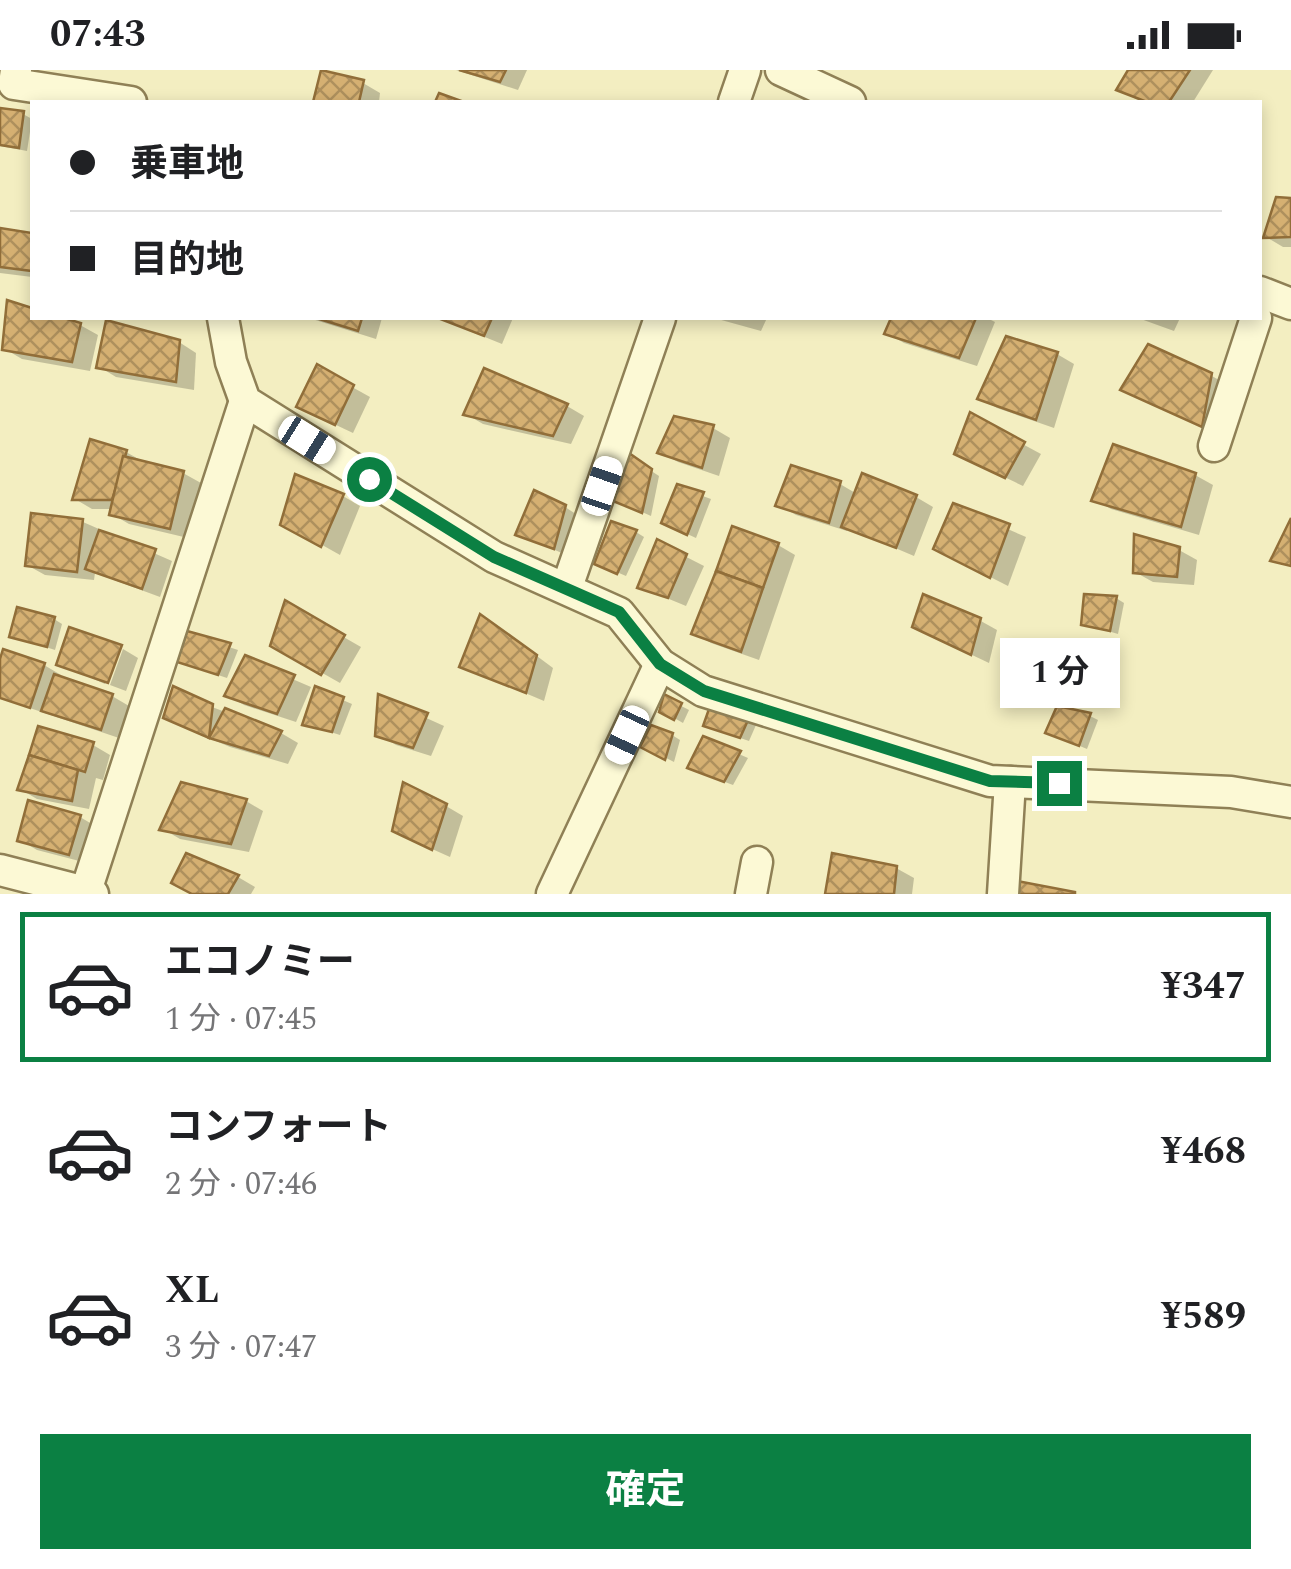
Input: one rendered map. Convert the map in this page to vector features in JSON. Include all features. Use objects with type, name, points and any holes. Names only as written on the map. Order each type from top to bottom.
[{"type":"street","points":[[735,100],[746,70]]},
{"type":"street","points":[[780,70],[846,100]]},
{"type":"street","points":[[10,79],[120,100]]},
{"type":"street","points":[[0,870],[88,893],[245,401],[231,362],[224,320]]},
{"type":"street","points":[[567,587],[659,320]]},
{"type":"street","points":[[1214,446],[1260,320]]},
{"type":"street","points":[[245,401],[494,557],[619,612],[660,664],[704,691],[990,781],[1230,792],[1291,802]]},
{"type":"street","points":[[552,894],[660,664]]},
{"type":"street","points":[[1003,894],[1010,782]]},
{"type":"street","points":[[751,894],[757,862]]},
{"type":"building","points":[[321,70],[364,80],[359,100],[314,100]]},
{"type":"building","points":[[459,70],[506,70],[500,82]]},
{"type":"building","points":[[1128,70],[1190,70],[1170,100],[1142,100],[1116,90]]},
{"type":"building","points":[[439,93],[458,100],[436,100]]},
{"type":"building","points":[[0,108],[24,111],[19,148],[0,145]]},
{"type":"building","points":[[1276,197],[1291,198],[1291,237],[1263,238]]},
{"type":"building","points":[[0,228],[30,233],[30,271],[0,267]]},
{"type":"building","points":[[7,300],[30,307],[30,320],[81,323],[72,362],[2,350]]},
{"type":"building","points":[[106,320],[180,340],[176,382],[96,368]]},
{"type":"building","points":[[322,320],[361,320],[358,331]]},
{"type":"building","points":[[443,320],[491,320],[484,336]]},
{"type":"building","points":[[890,320],[975,320],[959,358],[884,334]]},
{"type":"building","points":[[1006,336],[1058,352],[1036,420],[977,399]]},
{"type":"building","points":[[1148,344],[1212,373],[1202,427],[1120,390]]},
{"type":"building","points":[[317,364],[354,385],[335,425],[296,407]]},
{"type":"building","points":[[484,368],[568,404],[553,436],[463,415]]},
{"type":"building","points":[[970,412],[1025,442],[1005,478],[954,454]]},
{"type":"building","points":[[674,416],[714,425],[702,468],[657,453]]},
{"type":"building","points":[[90,439],[127,450],[112,500],[72,500]]},
{"type":"building","points":[[1113,444],[1196,473],[1181,527],[1091,501]]},
{"type":"building","points":[[629,453],[652,469],[642,513],[613,501]]},
{"type":"building","points":[[123,456],[184,471],[170,529],[109,515]]},
{"type":"building","points":[[791,465],[841,481],[829,523],[775,506]]},
{"type":"building","points":[[862,473],[917,495],[896,548],[841,527]]},
{"type":"building","points":[[295,474],[344,494],[321,547],[280,525]]},
{"type":"building","points":[[677,484],[704,492],[687,535],[661,523]]},
{"type":"building","points":[[534,490],[566,505],[554,549],[515,535]]},
{"type":"building","points":[[953,503],[1010,524],[990,578],[933,549]]},
{"type":"building","points":[[31,513],[83,519],[77,572],[25,566]]},
{"type":"building","points":[[1291,518],[1291,566],[1270,561]]},
{"type":"building","points":[[611,521],[637,530],[617,574],[594,564]]},
{"type":"building","points":[[732,526],[779,543],[763,588],[716,571]]},
{"type":"building","points":[[99,530],[156,549],[142,589],[85,569]]},
{"type":"building","points":[[1134,534],[1180,547],[1177,577],[1133,573]]},
{"type":"building","points":[[657,539],[687,554],[668,598],[637,588]]},
{"type":"building","points":[[716,571],[763,588],[741,652],[691,634]]},
{"type":"building","points":[[923,594],[981,618],[971,655],[912,627]]},
{"type":"building","points":[[1084,594],[1117,596],[1110,631],[1081,625]]},
{"type":"building","points":[[285,600],[345,635],[321,675],[270,646]]},
{"type":"building","points":[[17,607],[55,617],[47,647],[9,637]]},
{"type":"building","points":[[480,614],[537,655],[526,693],[459,667]]},
{"type":"building","points":[[69,627],[122,645],[108,683],[56,665]]},
{"type":"building","points":[[187,631],[231,643],[218,675],[177,662]]},
{"type":"building","points":[[3,649],[45,663],[30,708],[0,698]]},
{"type":"building","points":[[245,655],[295,675],[277,714],[224,696]]},
{"type":"building","points":[[1062,659],[1101,665],[1095,693],[1058,687]]},
{"type":"building","points":[[54,674],[113,694],[101,730],[41,711]]},
{"type":"building","points":[[173,686],[213,704],[209,738],[163,718]]},
{"type":"building","points":[[315,686],[344,697],[332,732],[302,725]]},
{"type":"building","points":[[378,694],[428,713],[413,748],[375,736]]},
{"type":"building","points":[[664,694],[682,703],[674,720],[659,712]]},
{"type":"building","points":[[1057,706],[1091,713],[1079,746],[1045,733]]},
{"type":"building","points":[[225,708],[282,731],[269,756],[209,738]]},
{"type":"building","points":[[709,709],[749,718],[740,738],[703,726]]},
{"type":"building","points":[[651,725],[673,733],[665,760],[640,747]]},
{"type":"building","points":[[38,726],[94,742],[85,772],[29,755]]},
{"type":"building","points":[[703,736],[741,751],[724,782],[687,768]]},
{"type":"building","points":[[29,755],[78,770],[72,801],[17,790]]},
{"type":"building","points":[[181,782],[247,799],[231,844],[159,830]]},
{"type":"building","points":[[403,782],[447,804],[432,850],[392,831]]},
{"type":"building","points":[[28,800],[81,815],[69,855],[17,841]]},
{"type":"building","points":[[186,853],[239,875],[228,894],[192,894],[171,883]]},
{"type":"building","points":[[832,853],[897,866],[894,894],[825,894]]},
{"type":"building","points":[[1017,881],[1075,892],[1075,894],[1017,894]]},
{"type":"route","points":[[369,479],[494,557],[619,612],[660,664],[704,691],[990,781],[1059,783]]}]
